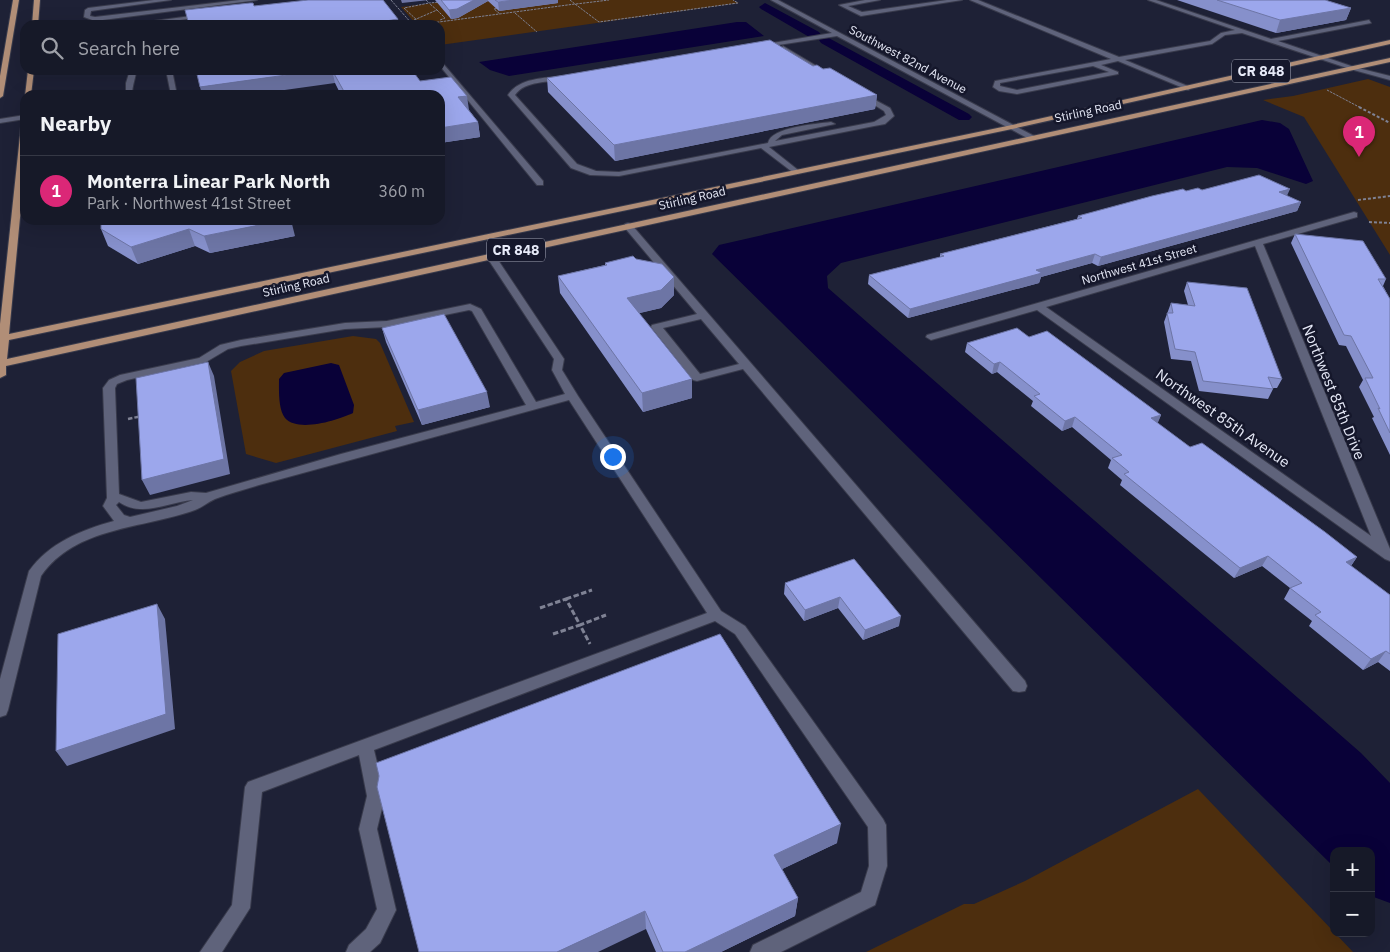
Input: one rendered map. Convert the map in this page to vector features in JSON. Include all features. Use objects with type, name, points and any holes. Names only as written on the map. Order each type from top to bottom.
[{"type":"main road","points":[[0,96],[16,0]]},
{"type":"main road","points":[[35,20],[37,0]]},
{"type":"main road","name":"Stirling Road","points":[[1,339],[1012,127],[1390,42]]},
{"type":"main road","name":"Stirling Road","points":[[0,368],[491,256],[1390,60]]},
{"type":"main road","points":[[29,90],[30,75]]},
{"type":"main road","points":[[614,210],[628,226]]},
{"type":"main road","points":[[0,368],[1,339],[20,211]]},
{"type":"street","points":[[168,0],[88,10],[87,17],[95,19],[254,0]]},
{"type":"street","name":"Southwest 82nd Avenue","points":[[774,0],[1032,137]]},
{"type":"street","points":[[878,0],[842,5],[861,14],[960,0]]},
{"type":"street","points":[[973,0],[1188,88]]},
{"type":"street","points":[[1151,0],[1352,68],[1390,78]]},
{"type":"street","points":[[168,20],[215,14]]},
{"type":"street","points":[[127,15],[128,20]]},
{"type":"street","points":[[1271,41],[1369,22]]},
{"type":"street","points":[[1094,64],[1116,73],[1017,92],[1001,90],[996,87],[997,82],[1212,42],[1223,34],[1241,31]]},
{"type":"street","points":[[757,47],[839,34]]},
{"type":"street","points":[[776,44],[834,78]]},
{"type":"street","points":[[445,68],[540,183]]},
{"type":"street","points":[[129,90],[129,84],[134,75]]},
{"type":"street","points":[[170,75],[173,90]]},
{"type":"street","points":[[573,76],[526,84],[514,89],[511,95],[568,159],[580,169],[595,174],[619,174],[767,146],[780,133],[828,125],[844,125],[856,128],[882,122],[890,116],[887,110],[859,93]]},
{"type":"street","points":[[0,121],[20,118]]},
{"type":"street","points":[[767,146],[795,172]]},
{"type":"street","name":"Northwest 41st Street","points":[[931,337],[1354,215]]},
{"type":"street","points":[[628,226],[1019,686]]},
{"type":"street","name":"Northwest 85th Drive","points":[[1258,243],[1387,554]]},
{"type":"street","points":[[491,256],[559,359],[557,370],[572,396],[716,615],[740,630],[877,825],[878,866],[868,898],[760,952]]},
{"type":"street","name":"Northwest 85th Avenue","points":[[1038,306],[1387,554]]},
{"type":"street","points":[[132,522],[119,518],[109,506],[113,498],[109,388],[113,382],[124,377],[202,360],[224,347],[345,326],[387,324],[470,307],[476,308],[534,406]]},
{"type":"street","points":[[704,315],[656,327],[697,378],[746,364]]},
{"type":"street","points":[[0,710],[30,585],[41,564],[68,544],[86,535],[193,506],[206,497],[287,472],[572,396]]},
{"type":"street","points":[[113,498],[122,498],[132,505],[141,506],[191,496],[206,497]]},
{"type":"street","points":[[210,952],[241,908],[254,787],[716,615]]},
{"type":"street","points":[[356,952],[373,936],[387,910],[368,829],[376,796],[365,746]]},
{"type":"path","points":[[391,0],[409,20]]},
{"type":"path","points":[[426,0],[444,19],[436,20]]},
{"type":"path","points":[[570,0],[599,22],[738,3],[733,0]]},
{"type":"path","points":[[445,21],[609,0]]},
{"type":"path","points":[[437,10],[414,20],[404,8],[445,1]]},
{"type":"path","points":[[524,5],[530,10]]},
{"type":"path","points":[[508,7],[536,32]]},
{"type":"path","points":[[500,14],[494,9],[501,8]]},
{"type":"path","points":[[1322,88],[1347,98],[1370,114],[1390,123]]},
{"type":"path","points":[[1354,200],[1390,196]]},
{"type":"path","points":[[1369,222],[1390,223]]},
{"type":"path","points":[[123,420],[142,416]]},
{"type":"path","points":[[540,608],[592,590]]},
{"type":"path","points":[[566,598],[594,651]]},
{"type":"path","points":[[553,634],[606,615]]},
{"type":"shaded area","points":[[458,0],[733,0],[739,3],[445,44],[445,21],[448,20],[412,20],[401,7]]},
{"type":"shaded area","points":[[746,22],[764,36],[509,76],[490,70],[479,62]]},
{"type":"shaded area","points":[[1368,79],[1390,87],[1390,255],[1304,117],[1263,100],[1293,96]]},
{"type":"shaded area","points":[[1262,120],[1280,123],[1289,129],[1313,181],[1306,184],[1257,168],[1227,167],[841,263],[827,276],[828,288],[1361,753],[1390,783],[1390,903],[1375,897],[1375,847],[1330,847],[1330,863],[712,254],[719,245]]},
{"type":"shaded area","points":[[353,336],[376,339],[380,343],[414,422],[395,426],[397,431],[276,463],[246,454],[231,371],[240,362],[264,351]]},
{"type":"shaded area","points":[[331,363],[339,365],[354,405],[353,413],[328,422],[308,425],[299,425],[285,418],[281,410],[279,394],[279,379],[284,373]]},
{"type":"shaded area","points":[[1198,789],[1330,928],[1330,937],[1339,937],[1353,952],[866,952],[964,904],[974,904],[1025,881]]},
{"type":"building","points":[[308,0],[383,0],[398,19],[188,20],[185,10],[250,3],[253,3],[254,6]]},
{"type":"building","points":[[441,0],[474,0],[457,9],[449,10]]},
{"type":"building","points":[[495,0],[514,0],[498,2]]},
{"type":"building","points":[[1217,0],[1325,0],[1351,8],[1280,20]]},
{"type":"building","points":[[770,40],[813,66],[817,65],[823,69],[830,68],[877,95],[614,145],[547,78]]},
{"type":"building","points":[[197,75],[286,75],[200,87]]},
{"type":"building","points":[[335,75],[416,75],[420,81],[451,77],[467,96],[458,97],[478,122],[445,127],[445,90],[343,90]]},
{"type":"building","points":[[1259,175],[1290,189],[1279,192],[1301,202],[1101,257],[1095,254],[1036,270],[1042,273],[910,309],[869,275],[944,256],[940,254],[1082,218],[1078,216],[1152,196],[1183,189],[1186,191],[1198,188],[1202,190]]},
{"type":"building","points":[[101,225],[260,225],[204,236],[189,229],[131,247],[101,229]]},
{"type":"building","points":[[1295,234],[1363,241],[1386,279],[1378,279],[1390,299],[1390,433],[1365,378],[1373,378],[1351,336],[1344,335]]},
{"type":"building","points":[[633,256],[636,259],[662,264],[674,277],[661,290],[627,298],[692,379],[642,393],[558,276],[607,265],[605,263]]},
{"type":"building","points":[[1187,282],[1247,288],[1282,379],[1268,377],[1273,389],[1203,381],[1195,352],[1175,349],[1167,313],[1173,313],[1171,303],[1195,306]]},
{"type":"building","points":[[444,314],[487,392],[418,410],[382,328]]},
{"type":"building","points":[[1017,328],[1029,337],[1047,331],[1161,415],[1151,418],[1190,447],[1202,443],[1357,557],[1346,562],[1390,595],[1390,654],[1386,651],[1371,659],[1315,615],[1321,612],[1290,588],[1302,583],[1268,556],[1240,568],[1124,474],[1129,472],[1112,458],[1122,455],[1075,417],[1065,421],[1034,396],[1040,394],[1000,362],[994,364],[967,343]]},
{"type":"building","points":[[208,362],[224,459],[142,480],[136,378]]},
{"type":"building","points":[[854,559],[901,616],[865,630],[840,597],[805,610],[785,583]]},
{"type":"building","points":[[157,604],[166,714],[56,751],[58,634]]},
{"type":"building","points":[[720,634],[841,824],[774,855],[798,898],[685,952],[663,952],[645,911],[557,952],[419,952],[377,787],[379,776],[376,763]]},
{"type":"waterway","points":[[765,7],[815,35]]},
{"type":"waterway","points":[[825,40],[964,117]]},
{"type":"place","name":"Monterra Linear Park North","points":[[1359,157]]}]
